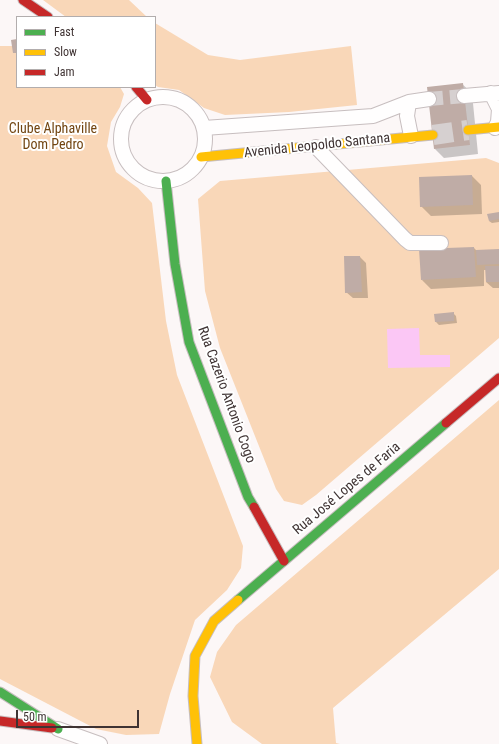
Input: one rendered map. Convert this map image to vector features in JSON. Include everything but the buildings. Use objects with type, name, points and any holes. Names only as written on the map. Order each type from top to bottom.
[{"type":"street","points":[[23,0],[47,16]]},
{"type":"street","points":[[137,88],[147,100]]},
{"type":"street","points":[[464,96],[495,93],[498,109],[497,127],[468,130]]},
{"type":"street","points":[[159,97],[172,98],[183,102],[193,109],[204,128],[205,145],[201,157],[192,169],[180,178],[166,181],[153,180],[141,175],[131,166],[124,155],[121,142],[125,123],[136,107],[147,100],[159,97]]},
{"type":"street","name":"Avenida Leopoldo Santana","points":[[204,128],[373,116],[410,102],[429,99]]},
{"type":"street","points":[[410,102],[407,116],[411,136]]},
{"type":"street","name":"Avenida Leopoldo Santana","points":[[201,157],[433,135]]},
{"type":"street","points":[[316,147],[405,239],[416,243],[440,243]]},
{"type":"street","name":"Rua Cazerio Antonio Cogo","points":[[166,181],[174,264],[189,342],[248,497],[284,561]]},
{"type":"street","name":"Rua José Lopes de Faria","points":[[196,744],[193,696],[195,656],[214,621],[499,378]]},
{"type":"street","points":[[0,692],[58,729]]},
{"type":"street","points":[[0,721],[58,729],[100,744]]},
{"type":"green space","points":[[43,0],[129,0],[146,16],[65,16]]},
{"type":"green space","points":[[156,24],[208,55],[240,60],[351,46],[357,105],[289,112],[225,115],[204,108],[179,90],[156,86]]},
{"type":"green space","name":"Clube Alphaville Dom Pedro","points":[[0,46],[16,46],[16,88],[121,88],[124,94],[120,107],[111,122],[107,146],[116,172],[138,188],[152,203],[166,321],[177,375],[243,546],[241,568],[227,590],[195,620],[170,694],[159,734],[126,735],[96,729],[0,679]]},
{"type":"green space","points":[[486,158],[499,163],[499,338],[316,495],[302,505],[284,501],[276,489],[220,348],[205,291],[198,199],[220,181]]},
{"type":"green space","points":[[499,400],[499,569],[333,708],[336,743],[340,744],[262,744],[232,722],[210,677],[217,652],[236,625]]},
{"type":"shaded area","points":[[419,328],[420,355],[450,355],[450,367],[388,368],[387,329]]},
{"type":"tunnel","points":[[429,99],[464,96]]},
{"type":"tunnel","points":[[433,135],[468,130]]},
{"type":"traffic: fast","points":[[166,181],[175,264],[189,342],[248,497],[254,507]]},
{"type":"traffic: fast","points":[[238,600],[446,423]]},
{"type":"traffic: fast","points":[[0,692],[58,729]]},
{"type":"traffic: slow","points":[[468,130],[499,127]]},
{"type":"traffic: slow","points":[[201,157],[433,135]]},
{"type":"traffic: slow","points":[[197,744],[193,696],[195,656],[214,621],[238,600]]},
{"type":"traffic: jam","points":[[23,0],[47,16]]},
{"type":"traffic: jam","points":[[137,88],[147,100]]},
{"type":"traffic: jam","points":[[446,423],[499,378]]},
{"type":"traffic: jam","points":[[254,507],[284,561]]},
{"type":"traffic: jam","points":[[0,721],[52,728]]}]
